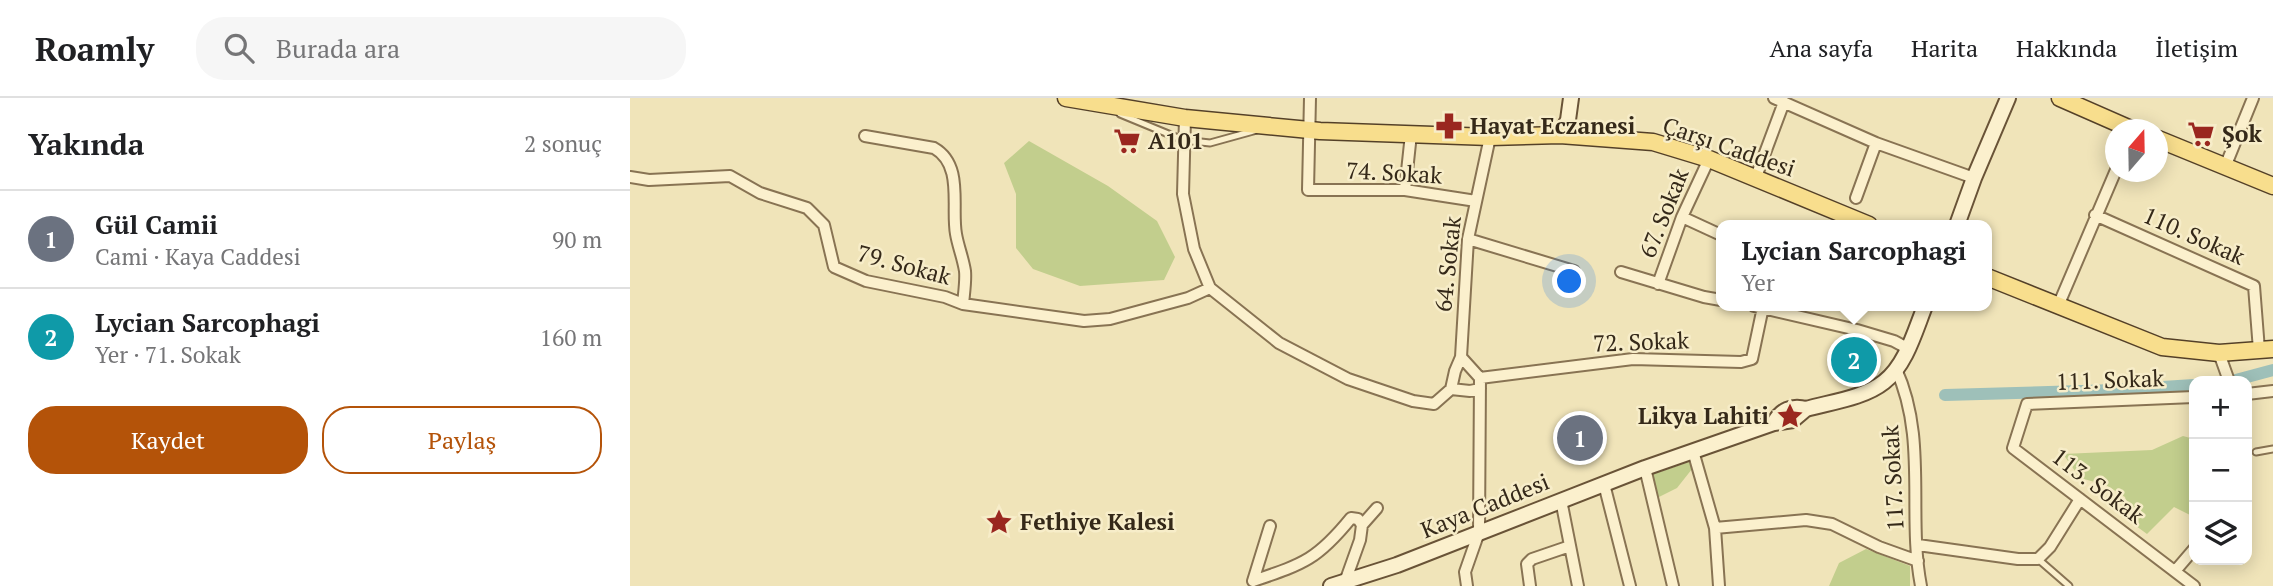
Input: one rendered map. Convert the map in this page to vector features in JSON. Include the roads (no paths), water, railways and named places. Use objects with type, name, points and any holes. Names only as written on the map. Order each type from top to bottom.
[{"type":"main road","name":"Çarşı Caddesi","points":[[1066,98],[1185,118],[1310,130],[1490,136],[1560,135],[1653,142],[1709,159],[1857,220]]},
{"type":"main road","points":[[2060,98],[2108,119]]},
{"type":"main road","points":[[2168,143],[2273,186]]},
{"type":"main road","points":[[1992,279],[2162,347],[2219,353],[2266,349]]},
{"type":"street","points":[[1310,98],[1310,130]]},
{"type":"street","points":[[1560,135],[1568,120],[1571,98]]},
{"type":"street","points":[[1959,220],[2008,98]]},
{"type":"street","points":[[2225,167],[2253,98]]},
{"type":"street","points":[[1756,177],[1777,99],[1876,143],[1974,178]]},
{"type":"street","points":[[1185,118],[1183,194],[1194,249],[1210,288]]},
{"type":"street","points":[[1568,120],[1588,137]]},
{"type":"street","name":"74. Sokak","points":[[1310,130],[1308,190],[1405,190],[1476,201]]},
{"type":"street","points":[[1405,190],[1411,134]]},
{"type":"street","name":"79. Sokak","points":[[865,136],[934,148],[942,152],[953,174],[956,234],[965,273],[963,304]]},
{"type":"street","name":"64. Sokak","points":[[1451,389],[1461,356],[1468,239],[1490,136]]},
{"type":"street","points":[[1856,198],[1876,143]]},
{"type":"street","name":"67. Sokak","points":[[1658,284],[1682,217],[1709,159]]},
{"type":"street","name":"79. Sokak","points":[[632,177],[649,180],[730,176],[760,193],[807,208],[824,225],[834,267],[866,281],[945,297],[963,304],[1084,321],[1110,319],[1188,298],[1210,288]]},
{"type":"street","points":[[2058,306],[2110,182]]},
{"type":"street","name":"110. Sokak","points":[[2095,215],[2254,286],[2266,349]]},
{"type":"street","points":[[1682,217],[1716,232]]},
{"type":"street","points":[[1468,239],[1574,271]]},
{"type":"street","points":[[1621,272],[1716,299]]},
{"type":"street","name":"72. Sokak","points":[[1210,288],[1279,343],[1349,379],[1413,401],[1434,404],[1451,389],[1470,391],[1480,384],[1633,359],[1741,362],[1752,359],[1758,311]]},
{"type":"street","points":[[1796,311],[1894,341],[1907,348]]},
{"type":"street","name":"Kaya Caddesi","points":[[1338,584],[1398,565],[1560,500],[1774,422],[1778,415],[1789,408],[1807,409],[1864,393],[1883,383],[1896,369],[1923,311]]},
{"type":"street","points":[[2219,353],[2228,376]]},
{"type":"street","points":[[1461,356],[1480,384],[1479,532],[1465,572],[1467,586]]},
{"type":"street","name":"117. Sokak","points":[[1896,369],[1912,417],[1916,452],[1919,582]]},
{"type":"street","points":[[2252,393],[2273,391]]},
{"type":"street","name":"111. Sokak","points":[[2026,404],[2189,397]]},
{"type":"street","name":"113. Sokak","points":[[2026,404],[2013,448],[2194,586]]},
{"type":"street","points":[[1693,450],[1715,528],[1719,586]]},
{"type":"street","points":[[1645,468],[1673,586]]},
{"type":"street","points":[[1604,484],[1630,586]]},
{"type":"street","points":[[1918,545],[2018,559],[2038,559],[2050,547],[2080,499]]},
{"type":"street","points":[[1560,500],[1578,586]]},
{"type":"street","points":[[1338,584],[1360,540],[1362,525],[1377,508]]},
{"type":"street","points":[[1270,526],[1253,581],[1305,563],[1331,544],[1351,518],[1359,519],[1362,525]]},
{"type":"street","points":[[1715,528],[1806,520],[1832,524],[1879,547],[1917,561]]},
{"type":"street","points":[[1530,586],[1527,564],[1532,559],[1570,546]]},
{"type":"street","points":[[2176,570],[2189,555]]},
{"type":"lane","points":[[1098,104],[1183,140],[1210,144],[1268,125]]},
{"type":"lane","points":[[2256,452],[2273,449]]},
{"type":"lane","points":[[2038,559],[2069,586]]},
{"type":"waterway","points":[[2251,376],[2273,370]]},
{"type":"waterway","points":[[1945,395],[2189,385]]},
{"type":"place","name":"Hayat Eczanesi","points":[[1449,126]]},
{"type":"place","name":"Şok","points":[[2201,134]]},
{"type":"place","name":"A101","points":[[1127,141]]},
{"type":"place","name":"Lycian Sarcophagi","points":[[1854,360]]},
{"type":"place","name":"Likya Lahiti","points":[[1790,416]]},
{"type":"place","name":"Gül Camii","points":[[1580,438]]},
{"type":"place","name":"Fethiye Kalesi","points":[[999,522]]}]
